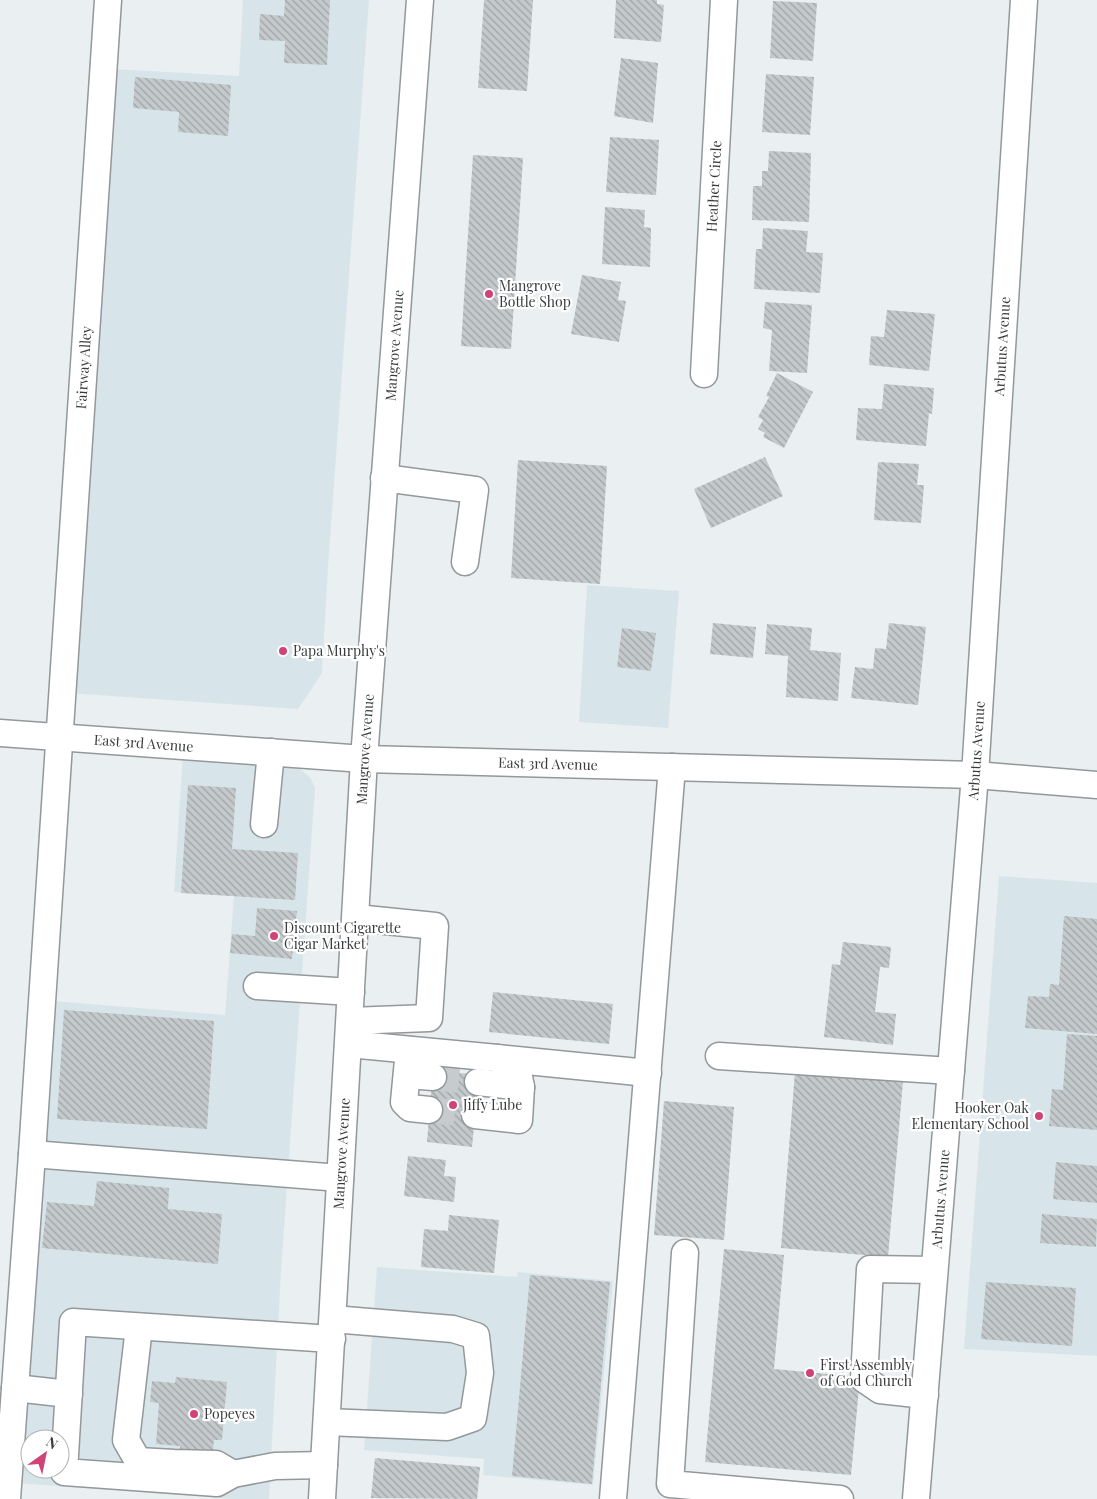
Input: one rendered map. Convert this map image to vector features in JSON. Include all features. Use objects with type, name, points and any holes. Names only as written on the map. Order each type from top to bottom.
[{"type":"street","name":"Fairway Alley","points":[[7,1499],[32,1154],[108,0]]},
{"type":"street","name":"Mangrove Avenue","points":[[322,1499],[364,759],[420,0]]},
{"type":"street","name":"Heather Circle","points":[[704,374],[724,0]]},
{"type":"street","name":"Arbutus Avenue","points":[[916,1499],[975,775],[1024,0]]},
{"type":"street","points":[[384,478],[475,490],[465,562]]},
{"type":"street","name":"East 3rd Avenue","points":[[0,732],[364,759],[975,775],[1097,785]]},
{"type":"street","points":[[264,824],[271,752]]},
{"type":"street","points":[[613,1499],[672,767]]},
{"type":"street","points":[[349,1033],[429,1018],[435,926],[356,918]]},
{"type":"street","points":[[257,986],[351,992]]},
{"type":"street","points":[[349,1033],[419,1083],[497,1058],[648,1074]]},
{"type":"street","points":[[719,1056],[951,1071]]},
{"type":"street","points":[[477,1099],[520,1103],[518,1072],[497,1058]]},
{"type":"street","points":[[32,1154],[340,1178]]},
{"type":"street","points":[[686,1253],[670,1484],[840,1499]]},
{"type":"street","points":[[924,1395],[880,1390],[864,1379],[870,1269],[934,1270]]},
{"type":"street","points":[[324,1465],[275,1466],[233,1474],[217,1483],[64,1472],[73,1322],[139,1327],[453,1329],[476,1336],[480,1373],[472,1418],[447,1427],[327,1422]]},
{"type":"street","points":[[139,1327],[126,1440],[138,1460],[216,1464],[233,1474]]},
{"type":"street","points":[[15,1388],[69,1394]]},
{"type":"shaded area","points":[[243,0],[369,0],[322,673],[298,709],[68,693],[113,69],[239,76]]},
{"type":"shaded area","points":[[587,585],[679,591],[668,728],[579,722]]},
{"type":"shaded area","points":[[183,754],[291,762],[310,777],[315,788],[281,1271],[269,1499],[233,1499],[16,1483],[20,1429],[20,1479],[70,1479],[70,1429],[20,1429],[52,1001],[225,1015],[234,896],[174,892]]},
{"type":"shaded area","name":"Hooker Oak Elementary School","points":[[999,876],[1097,883],[1097,1356],[964,1349]]},
{"type":"shaded area","points":[[377,1267],[517,1277],[518,1272],[613,1281],[593,1485],[483,1475],[484,1459],[364,1450]]},
{"type":"building","points":[[285,0],[330,0],[327,65],[284,63],[285,41],[259,40],[260,14],[284,16]]},
{"type":"building","points":[[484,0],[533,0],[527,91],[478,88]]},
{"type":"building","points":[[616,0],[657,0],[657,4],[664,5],[661,42],[614,38]]},
{"type":"building","points":[[773,1],[817,3],[813,61],[770,58]]},
{"type":"building","points":[[621,58],[658,63],[653,123],[614,116]]},
{"type":"building","points":[[766,74],[814,77],[810,135],[762,132]]},
{"type":"building","points":[[135,77],[231,85],[228,136],[178,132],[179,112],[133,108]]},
{"type":"building","points":[[610,137],[659,140],[656,195],[606,192]]},
{"type":"building","points":[[769,151],[811,153],[809,222],[752,220],[753,186],[762,186],[762,171],[768,171]]},
{"type":"building","points":[[473,155],[523,158],[511,349],[461,346]]},
{"type":"building","points":[[605,207],[645,210],[644,227],[651,228],[650,267],[602,264]]},
{"type":"building","points":[[763,228],[808,231],[806,252],[823,253],[820,293],[754,289],[756,249],[762,249]]},
{"type":"building","points":[[582,275],[621,282],[618,300],[626,301],[619,342],[571,334]]},
{"type":"building","points":[[765,302],[812,305],[807,373],[769,371],[772,330],[763,328]]},
{"type":"building","points":[[887,310],[935,314],[929,371],[869,365],[871,336],[884,337]]},
{"type":"building","points":[[777,373],[813,392],[784,448],[763,437],[765,433],[758,429],[763,420],[758,417],[769,397],[766,396]]},
{"type":"building","points":[[884,384],[934,388],[932,414],[929,413],[926,446],[856,440],[858,408],[882,409]]},
{"type":"building","points":[[765,457],[783,496],[711,528],[694,489]]},
{"type":"building","points":[[518,460],[607,466],[600,584],[511,578]]},
{"type":"building","points":[[878,462],[919,464],[917,485],[924,485],[921,523],[874,520]]},
{"type":"building","points":[[713,623],[756,627],[753,658],[710,654]]},
{"type":"building","points":[[889,623],[926,627],[918,705],[851,698],[855,667],[873,669],[875,648],[886,649]]},
{"type":"building","points":[[767,624],[812,628],[810,650],[841,653],[838,701],[786,697],[788,656],[765,654]]},
{"type":"building","points":[[622,628],[656,633],[651,671],[617,667]]},
{"type":"building","points":[[188,785],[236,788],[232,849],[298,853],[295,900],[181,893]]},
{"type":"building","points":[[257,908],[297,911],[292,959],[230,953],[232,934],[255,936]]},
{"type":"building","points":[[1064,916],[1097,919],[1097,1034],[1025,1028],[1028,996],[1049,997],[1050,984],[1059,985]]},
{"type":"building","points":[[843,942],[891,947],[889,968],[880,967],[875,1012],[896,1014],[893,1045],[824,1037],[832,964],[840,965]]},
{"type":"building","points":[[493,992],[613,1004],[609,1044],[489,1032]]},
{"type":"building","points":[[64,1010],[214,1021],[207,1129],[57,1119]]},
{"type":"building","points":[[1067,1034],[1097,1036],[1097,1130],[1049,1126],[1052,1089],[1063,1090]]},
{"type":"building","name":"Jiffy Lube","points":[[433,1070],[479,1075],[472,1147],[427,1142]]},
{"type":"building","points":[[795,1072],[903,1081],[888,1257],[781,1248]]},
{"type":"building","points":[[664,1101],[734,1107],[724,1240],[654,1235]]},
{"type":"building","points":[[408,1156],[446,1160],[444,1176],[456,1177],[454,1202],[404,1196]]},
{"type":"building","points":[[1056,1162],[1097,1166],[1097,1203],[1053,1199]]},
{"type":"building","points":[[97,1181],[169,1188],[168,1209],[222,1214],[218,1264],[42,1248],[47,1202],[94,1206]]},
{"type":"building","points":[[1042,1214],[1097,1219],[1096,1247],[1040,1243]]},
{"type":"building","points":[[449,1215],[499,1220],[494,1273],[421,1267],[424,1229],[448,1231]]},
{"type":"building","points":[[724,1249],[784,1255],[774,1369],[860,1377],[851,1475],[705,1462]]},
{"type":"building","points":[[530,1275],[610,1282],[592,1484],[512,1476]]},
{"type":"building","points":[[986,1282],[1076,1288],[1072,1346],[981,1339]]},
{"type":"building","points":[[176,1377],[227,1382],[222,1440],[214,1440],[213,1450],[200,1449],[200,1455],[180,1453],[180,1446],[156,1444],[159,1403],[150,1402],[152,1381],[175,1383]]},
{"type":"building","points":[[375,1458],[480,1467],[477,1499],[371,1498]]},
{"type":"tunnel","points":[[433,1077],[478,1082]]},
{"type":"tunnel","points":[[429,1110],[475,1115]]},
{"type":"place","name":"Mangrove Bottle Shop","points":[[489,294]]},
{"type":"place","name":"Papa Murphy's","points":[[283,651]]},
{"type":"place","name":"Discount Cigarette Cigar Market","points":[[274,936]]},
{"type":"place","name":"Jiffy Lube","points":[[453,1105]]},
{"type":"place","name":"Hooker Oak Elementary School","points":[[1039,1116]]},
{"type":"place","name":"First Assembly of God Church","points":[[810,1373]]},
{"type":"place","name":"Popeyes","points":[[194,1414]]}]
